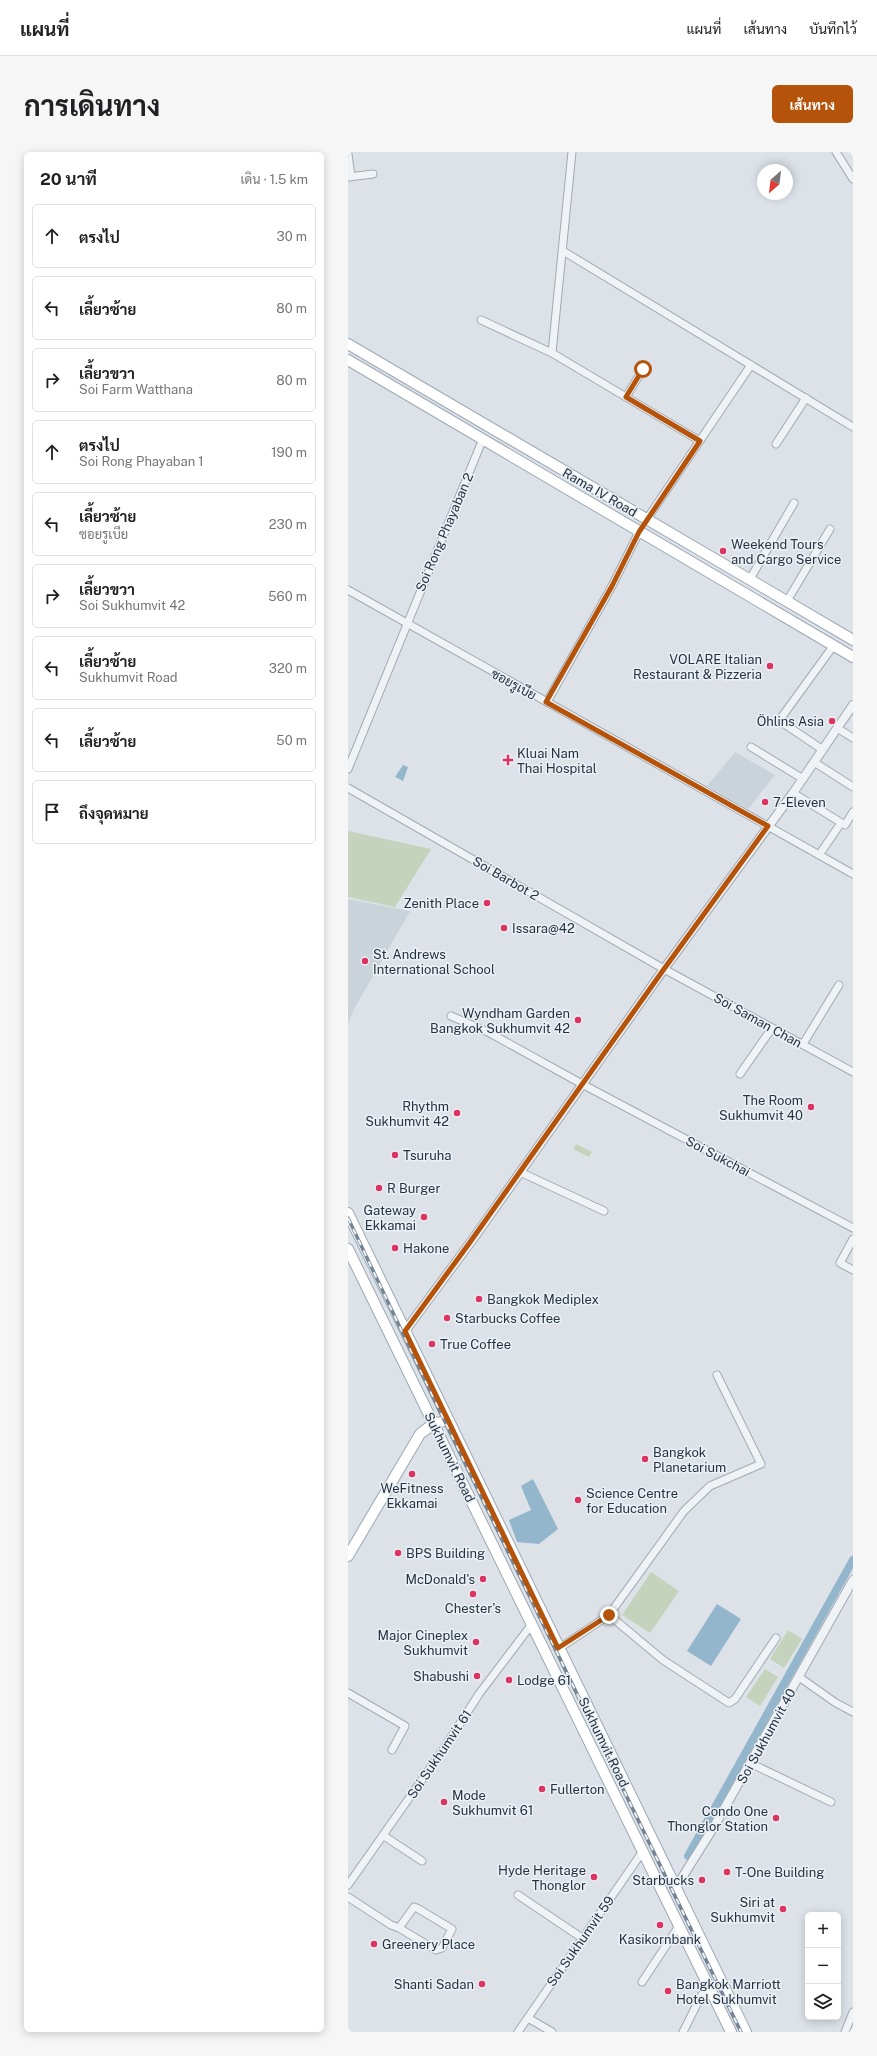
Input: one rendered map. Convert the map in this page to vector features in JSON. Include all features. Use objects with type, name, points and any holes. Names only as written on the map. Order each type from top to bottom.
[{"type":"main road","name":"Rama IV Road","points":[[348,344],[853,640]]},
{"type":"main road","name":"Rama IV Road","points":[[348,360],[482,441],[853,657]]},
{"type":"main road","points":[[639,532],[647,519]]},
{"type":"main road","name":"Sukhumvit Road","points":[[348,1213],[675,1889],[746,2032]]},
{"type":"main road","name":"Sukhumvit Road","points":[[348,1249],[731,2032]]},
{"type":"main road","points":[[392,1338],[405,1331]]},
{"type":"main road","points":[[348,1556],[420,1434],[433,1424],[448,1420]]},
{"type":"main road","points":[[532,1624],[544,1618]]},
{"type":"main road","points":[[665,1896],[675,1889]]},
{"type":"street","points":[[552,353],[572,152]]},
{"type":"street","points":[[836,152],[853,179]]},
{"type":"street","points":[[348,154],[350,177],[373,174]]},
{"type":"street","points":[[563,251],[853,427]]},
{"type":"street","points":[[481,320],[552,353],[700,441]]},
{"type":"street","points":[[647,519],[751,365]]},
{"type":"street","points":[[626,397],[643,369]]},
{"type":"street","points":[[776,444],[806,398]]},
{"type":"street","name":"Soi Rong Phayaban 2","points":[[406,624],[482,441]]},
{"type":"street","points":[[750,579],[794,503]]},
{"type":"street","points":[[787,601],[830,529]]},
{"type":"street","points":[[546,702],[612,586],[639,532]]},
{"type":"street","name":"ซอยรูเบีย","points":[[348,590],[406,624],[853,874]]},
{"type":"street","points":[[349,764],[406,624]]},
{"type":"street","points":[[823,750],[782,723],[781,718],[834,645]]},
{"type":"street","points":[[405,1331],[664,969],[793,793],[853,705]]},
{"type":"street","points":[[837,728],[853,738]]},
{"type":"street","points":[[751,747],[803,779]]},
{"type":"street","points":[[814,762],[853,787]]},
{"type":"street","name":"Soi Barbot 2","points":[[348,788],[664,969]]},
{"type":"street","points":[[793,793],[845,825],[853,812]]},
{"type":"street","points":[[819,855],[841,823]]},
{"type":"street","name":"Soi Saman Chan","points":[[664,969],[853,1072]]},
{"type":"street","points":[[803,1044],[839,985]]},
{"type":"street","name":"Soi Sukchai","points":[[451,1016],[488,1032],[582,1084],[853,1228]]},
{"type":"street","points":[[740,1074],[772,1028]]},
{"type":"street","points":[[520,1172],[604,1211]]},
{"type":"street","points":[[853,1239],[840,1263],[853,1270]]},
{"type":"street","points":[[558,1648],[609,1615],[684,1511],[696,1497],[710,1486],[761,1464],[717,1374]]},
{"type":"street","name":"Soi Sukhumvit 40","points":[[675,1889],[750,1763],[853,1580]]},
{"type":"street","points":[[609,1615],[663,1660],[729,1703],[735,1700],[776,1638]]},
{"type":"street","name":"Soi Sukhumvit 61","points":[[348,1885],[445,1748],[475,1699],[532,1624]]},
{"type":"street","points":[[799,1677],[836,1703],[853,1712]]},
{"type":"street","points":[[348,1693],[405,1726],[392,1750]]},
{"type":"street","points":[[750,1763],[831,1802]]},
{"type":"street","points":[[384,1836],[422,1861]]},
{"type":"street","name":"Soi Sukhumvit 59","points":[[518,2032],[643,1852]]},
{"type":"street","points":[[518,1895],[582,1938]]},
{"type":"street","points":[[348,1897],[391,1925],[399,1928],[436,1950],[442,1948],[452,1932],[451,1927],[417,1908],[411,1909],[399,1928]]},
{"type":"street","points":[[642,1982],[679,1926]]},
{"type":"street","points":[[683,2032],[701,1996],[709,1986]]},
{"type":"street","points":[[845,2032],[853,2012]]},
{"type":"street","points":[[528,2018],[552,2032]]},
{"type":"shaded area","points":[[735,752],[775,775],[748,809],[707,786]]},
{"type":"shaded area","name":"St. Andrews International School","points":[[348,899],[410,911],[353,1011],[348,1024]]},
{"type":"green space","points":[[348,831],[431,849],[395,907],[348,897]]},
{"type":"green space","points":[[576,1144],[592,1152],[589,1157],[573,1149]]},
{"type":"green space","points":[[651,1572],[679,1591],[650,1633],[622,1615]]},
{"type":"green space","points":[[788,1630],[802,1639],[784,1668],[770,1659]]},
{"type":"green space","points":[[765,1669],[778,1677],[760,1706],[746,1697]]},
{"type":"water","points":[[403,765],[408,767],[403,781],[395,777]]},
{"type":"water","points":[[533,1479],[558,1529],[539,1544],[517,1542],[509,1520],[531,1510],[521,1486]]},
{"type":"water","points":[[717,1604],[741,1619],[711,1666],[687,1651]]},
{"type":"waterway","points":[[688,1856],[853,1560]]},
{"type":"railway","points":[[348,1218],[434,1399],[741,2032]]},
{"type":"place","name":"Weekend Tours and Cargo Service","points":[[723,551]]},
{"type":"place","name":"VOLARE Italian Restaurant & Pizzeria","points":[[770,666]]},
{"type":"place","name":"Öhlins Asia","points":[[832,721]]},
{"type":"place","name":"Kluai Nam Thai Hospital","points":[[508,760]]},
{"type":"place","name":"7-Eleven","points":[[765,802]]},
{"type":"place","name":"Zenith Place","points":[[487,903]]},
{"type":"place","name":"Issara@42","points":[[504,928]]},
{"type":"place","name":"St. Andrews International School","points":[[365,961]]},
{"type":"place","name":"Wyndham Garden Bangkok Sukhumvit 42","points":[[578,1020]]},
{"type":"place","name":"The Room Sukhumvit 40","points":[[811,1107]]},
{"type":"place","name":"Rhythm Sukhumvit 42","points":[[457,1113]]},
{"type":"place","name":"Tsuruha","points":[[395,1155]]},
{"type":"place","name":"R Burger","points":[[379,1188]]},
{"type":"place","name":"Gateway Ekkamai","points":[[424,1217]]},
{"type":"place","name":"Hakone","points":[[395,1248]]},
{"type":"place","name":"Bangkok Mediplex","points":[[479,1299]]},
{"type":"place","name":"Starbucks Coffee","points":[[447,1318]]},
{"type":"place","name":"True Coffee","points":[[432,1344]]},
{"type":"place","name":"Bangkok Planetarium","points":[[645,1459]]},
{"type":"place","name":"WeFitness Ekkamai","points":[[412,1474]]},
{"type":"place","name":"Science Centre for Education","points":[[578,1500]]},
{"type":"place","name":"BPS Building","points":[[398,1553]]},
{"type":"place","name":"McDonald's","points":[[483,1579]]},
{"type":"place","name":"Chester's","points":[[473,1594]]},
{"type":"place","name":"Major Cineplex Sukhumvit","points":[[476,1642]]},
{"type":"place","name":"Shabushi","points":[[477,1676]]},
{"type":"place","name":"Lodge 61","points":[[509,1680]]},
{"type":"place","name":"Fullerton","points":[[542,1789]]},
{"type":"place","name":"Mode Sukhumvit 61","points":[[444,1802]]},
{"type":"place","name":"Condo One Thonglor Station","points":[[776,1818]]},
{"type":"place","name":"T-One Building","points":[[727,1872]]},
{"type":"place","name":"Hyde Heritage Thonglor","points":[[594,1877]]},
{"type":"place","name":"Starbucks","points":[[702,1880]]},
{"type":"place","name":"Siri at Sukhumvit","points":[[783,1909]]},
{"type":"place","name":"Kasikornbank","points":[[660,1925]]},
{"type":"place","name":"Greenery Place","points":[[374,1944]]},
{"type":"place","name":"Shanti Sadan","points":[[482,1984]]},
{"type":"place","name":"Bangkok Marriott Hotel Sukhumvit","points":[[668,1991]]},
{"type":"route","points":[[609,1615],[558,1648],[405,1331],[768,826],[546,702],[612,586],[639,532],[700,441],[626,397],[643,369]]}]
